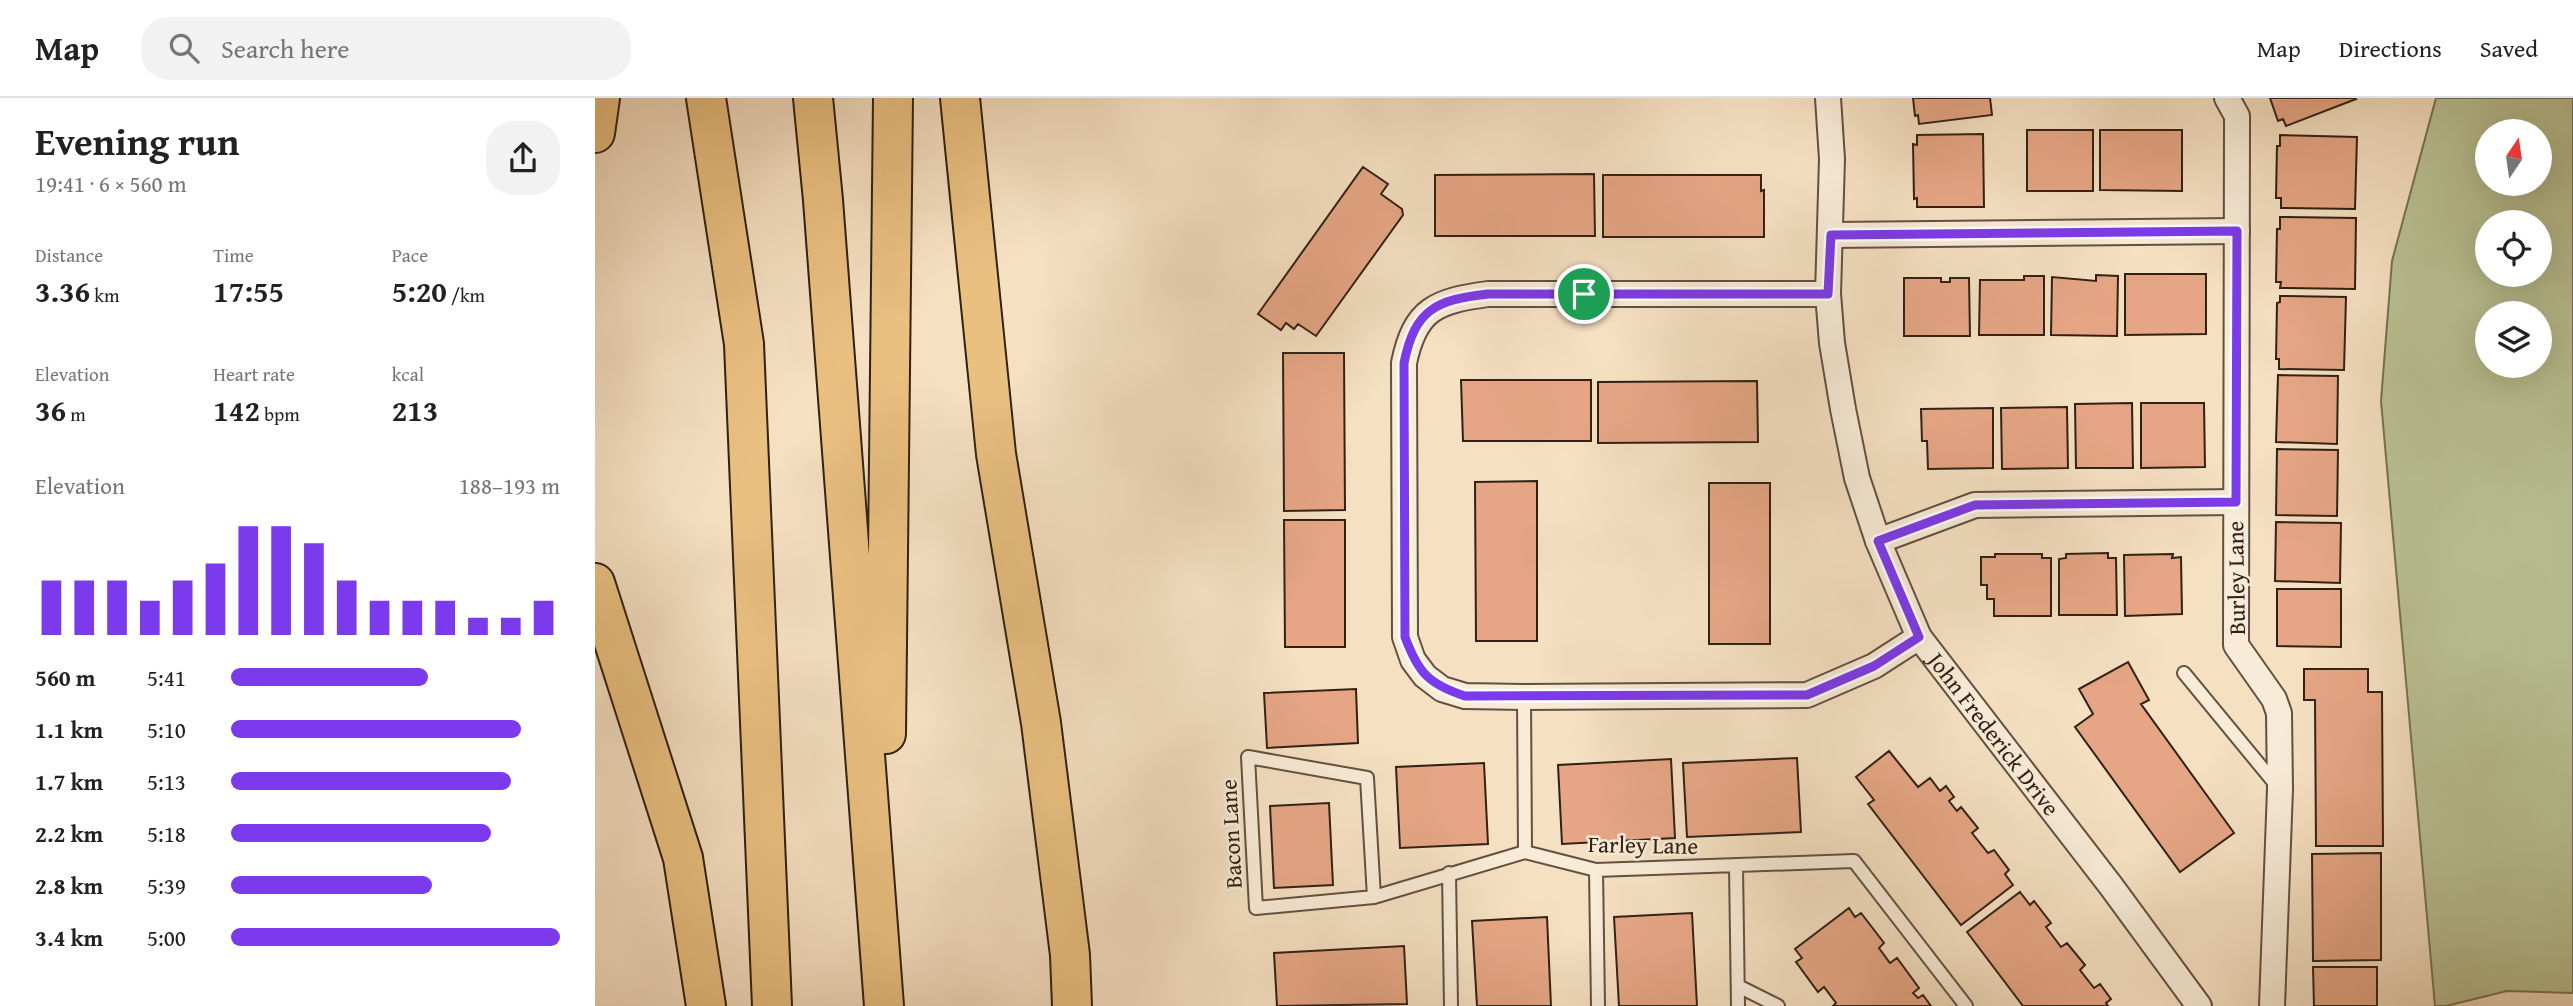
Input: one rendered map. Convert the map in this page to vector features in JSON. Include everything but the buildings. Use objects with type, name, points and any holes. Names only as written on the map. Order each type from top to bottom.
[{"type":"highway","points":[[595,133],[600,98]]},
{"type":"highway","points":[[706,98],[744,344],[772,1006]]},
{"type":"highway","points":[[813,98],[883,997]]},
{"type":"highway","points":[[883,997],[893,98]]},
{"type":"highway","points":[[960,98],[996,454],[1041,723],[1070,955],[1072,1006]]},
{"type":"highway","points":[[596,586],[683,858],[706,1006]]},
{"type":"street","name":"John Frederick Drive","points":[[1828,98],[1832,159],[1828,294],[1843,410],[1857,478],[1878,541],[1919,637],[2111,886],[2199,1006]]},
{"type":"street","name":"Burley Lane","points":[[2227,98],[2237,116],[2236,645],[2274,699],[2280,713],[2272,1006]]},
{"type":"street","points":[[1831,235],[2237,231]]},
{"type":"street","points":[[1828,294],[1488,294],[1455,298],[1437,306],[1420,320],[1408,342],[1404,363],[1405,637],[1413,660],[1425,676],[1442,689],[1465,696],[1807,695],[1874,666],[1919,637]]},
{"type":"street","points":[[1878,541],[1975,505],[2236,502]]},
{"type":"lane","points":[[2184,673],[2280,789]]},
{"type":"lane","points":[[1524,696],[1525,852]]},
{"type":"lane","name":"Bacon Lane","points":[[1256,908],[1248,757],[1367,778],[1374,897]]},
{"type":"lane","name":"Farley Lane","points":[[1256,908],[1374,897],[1525,852],[1596,870],[1854,861],[1966,1006]]},
{"type":"lane","points":[[1736,866],[1738,1006]]},
{"type":"lane","points":[[1596,870],[1598,1006]]},
{"type":"lane","points":[[1449,873],[1451,1006]]},
{"type":"lane","points":[[1738,986],[1779,1006]]},
{"type":"green space","points":[[2436,98],[2573,98],[2573,993],[2507,991],[2446,1006],[2435,1006],[2381,401],[2392,261]]},
{"type":"route","points":[[2237,231],[2236,502],[1975,505],[1878,541],[1919,637],[1874,666],[1807,695],[1465,696],[1442,689],[1425,676],[1413,660],[1405,637],[1404,363],[1408,342],[1420,320],[1437,306],[1455,298],[1488,294],[1584,294],[1828,294],[1831,235],[2237,231]]}]
